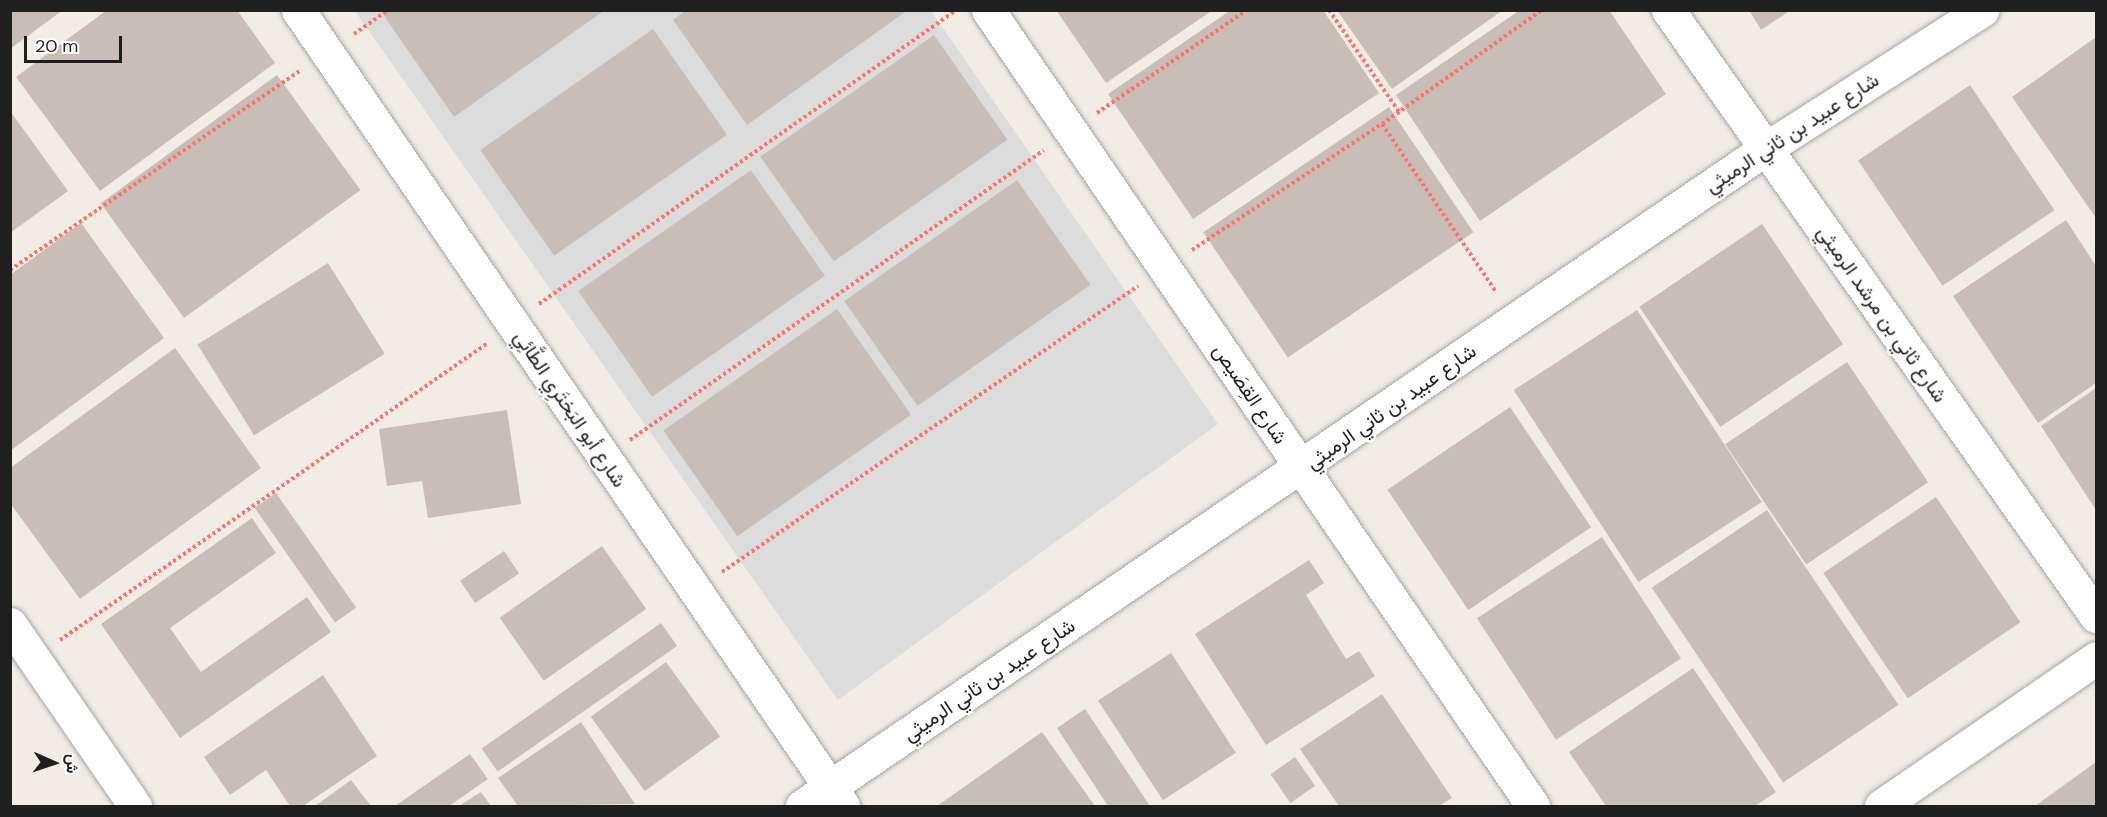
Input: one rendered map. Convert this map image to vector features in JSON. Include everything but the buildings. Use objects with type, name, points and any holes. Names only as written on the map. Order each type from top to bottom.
[{"type":"street","name":"شارع أبو البَختَرِي الطَّائِي","points":[[298,10],[837,797]]},
{"type":"street","name":"شارع القِصَيص","points":[[987,10],[1533,807]]},
{"type":"street","name":"شارع ثاني بن مرشد الرميثي","points":[[1668,10],[2097,616]]},
{"type":"street","name":"شارع عبيد بن ثاني الرميثي","points":[[802,807],[837,797],[1301,469],[1765,149],[1982,10]]},
{"type":"street","points":[[10,624],[135,807]]},
{"type":"street","points":[[1881,807],[2097,658]]},
{"type":"path","points":[[10,270],[388,10]]},
{"type":"path","points":[[605,458],[1070,131],[1247,10]]},
{"type":"path","points":[[1329,10],[1399,112]]},
{"type":"path","points":[[694,591],[1164,268],[1382,124],[1542,10]]},
{"type":"path","points":[[1382,124],[1515,321]]},
{"type":"shaded area","points":[[355,11],[931,11],[1218,424],[838,700]]}]
